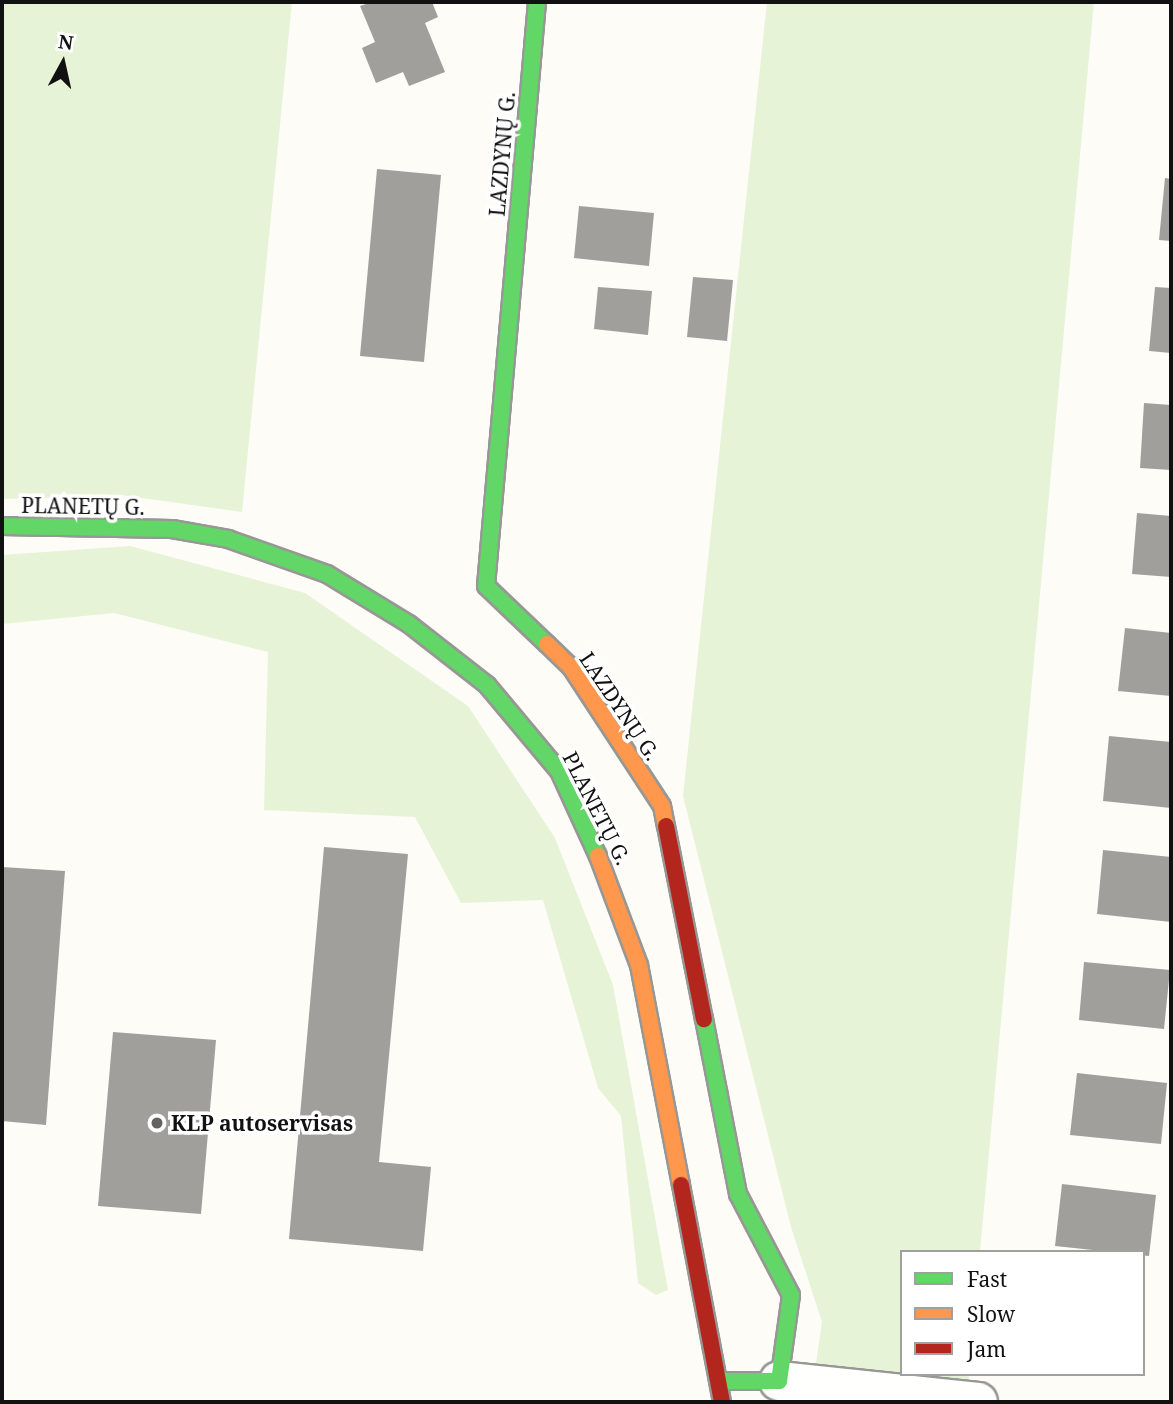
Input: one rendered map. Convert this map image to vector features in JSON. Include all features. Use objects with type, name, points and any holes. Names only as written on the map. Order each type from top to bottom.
[{"type":"street","name":"LAZDYNŲ G.","points":[[537,2],[486,586],[571,667],[662,806],[738,1194],[791,1295],[779,1381]]},
{"type":"street","name":"PLANETŲ G.","points":[[2,526],[172,529],[228,539],[283,557],[327,574],[409,624],[487,685],[524,724],[559,771],[585,823],[639,965],[722,1402]]},
{"type":"street","points":[[718,1381],[779,1381],[978,1402]]},
{"type":"green space","points":[[2,2],[292,2],[242,512],[121,495],[2,499]]},
{"type":"green space","points":[[767,2],[1094,2],[980,1250],[900,1250],[900,1376],[969,1376],[966,1402],[774,1402],[816,1363],[822,1322],[791,1227],[683,796]]},
{"type":"green space","points":[[130,546],[305,593],[468,706],[555,838],[613,985],[668,1290],[656,1295],[638,1283],[621,1116],[598,1088],[543,900],[461,903],[415,817],[264,810],[268,652],[114,613],[2,624],[2,555]]},
{"type":"building","points":[[372,2],[432,2],[438,17],[425,23],[445,72],[409,86],[403,72],[376,83],[362,48],[375,42],[360,6]]},
{"type":"building","points":[[377,169],[441,175],[424,362],[360,356]]},
{"type":"building","points":[[1165,178],[1171,179],[1171,241],[1159,240]]},
{"type":"building","points":[[579,206],[654,213],[649,266],[574,258]]},
{"type":"building","points":[[693,277],[733,280],[727,341],[687,337]]},
{"type":"building","points":[[598,287],[652,291],[648,335],[594,329]]},
{"type":"building","points":[[1155,287],[1171,288],[1171,353],[1149,351]]},
{"type":"building","points":[[1144,403],[1171,405],[1171,470],[1140,468]]},
{"type":"building","points":[[1137,513],[1171,516],[1171,577],[1132,574]]},
{"type":"building","points":[[1125,628],[1171,633],[1171,696],[1118,691]]},
{"type":"building","points":[[1109,736],[1171,742],[1171,808],[1103,801]]},
{"type":"building","points":[[324,847],[408,854],[379,1162],[431,1167],[423,1251],[289,1239]]},
{"type":"building","points":[[1103,850],[1171,857],[1171,922],[1097,914]]},
{"type":"building","points":[[2,867],[65,871],[46,1125],[2,1121]]},
{"type":"building","points":[[1084,962],[1170,970],[1164,1029],[1079,1020]]},
{"type":"building","name":"KLP autoservisas","points":[[113,1032],[216,1040],[201,1214],[98,1206]]},
{"type":"building","points":[[1077,1073],[1167,1083],[1161,1144],[1070,1135]]},
{"type":"building","points":[[1062,1184],[1156,1195],[1149,1256],[1145,1256],[1145,1250],[1093,1250],[1055,1246]]},
{"type":"traffic: fast","points":[[537,2],[486,586],[547,644]]},
{"type":"traffic: fast","points":[[2,526],[172,529],[228,539],[327,574],[409,624],[487,685],[559,771],[598,856]]},
{"type":"traffic: fast","points":[[704,1019],[738,1194],[791,1295],[779,1381],[718,1381]]},
{"type":"traffic: slow","points":[[547,644],[571,667],[662,806],[666,826]]},
{"type":"traffic: slow","points":[[598,856],[639,965],[681,1185]]},
{"type":"traffic: jam","points":[[666,826],[704,1019]]},
{"type":"traffic: jam","points":[[681,1185],[722,1402]]},
{"type":"place","name":"KLP autoservisas","points":[[157,1123]]}]
